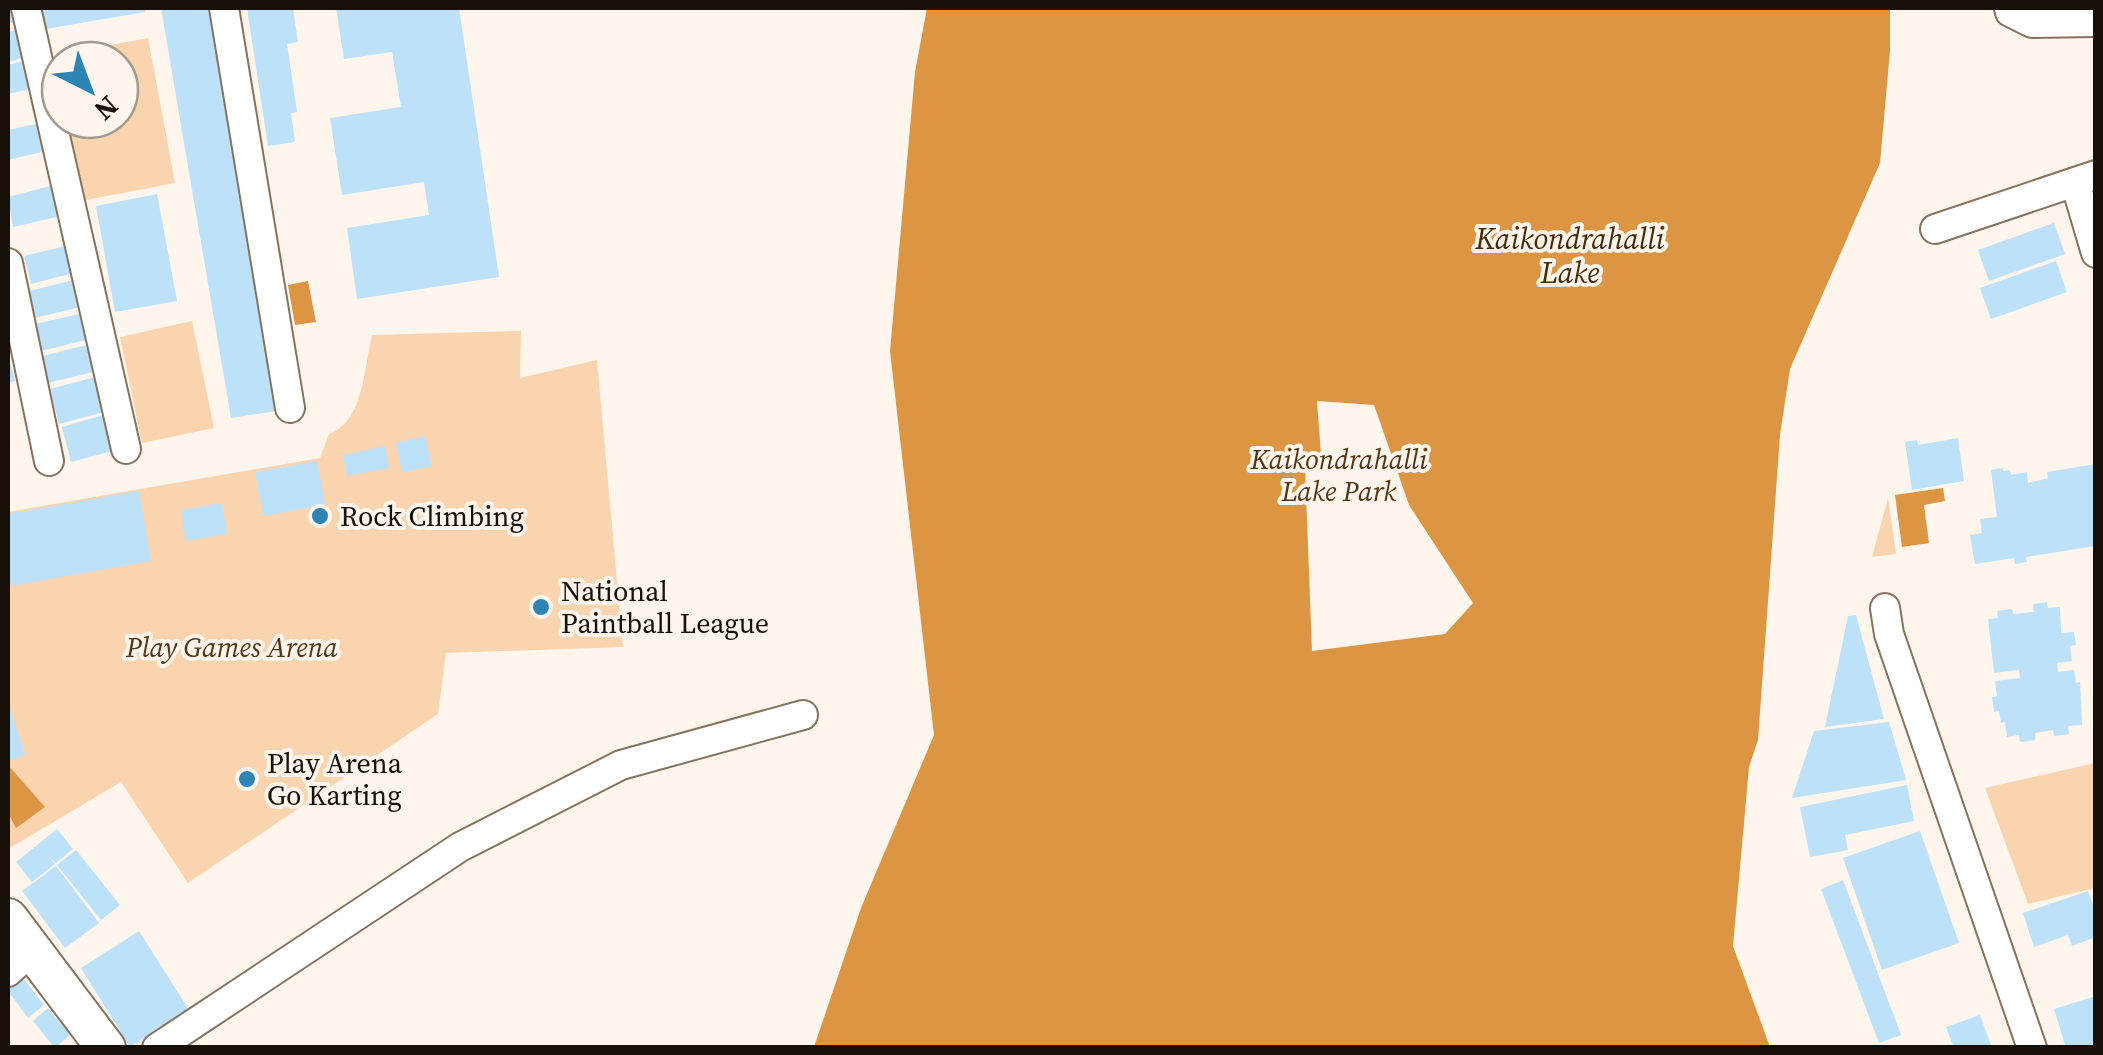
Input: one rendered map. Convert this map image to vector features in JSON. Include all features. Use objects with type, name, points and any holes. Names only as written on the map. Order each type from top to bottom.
[{"type":"main road","points":[[8,918],[20,960],[106,1048]]},
{"type":"street","points":[[26,8],[126,448]]},
{"type":"street","points":[[224,8],[290,408]]},
{"type":"street","points":[[2009,8],[2032,24],[2096,22]]},
{"type":"street","points":[[1935,229],[2085,178],[2096,253]]},
{"type":"street","points":[[8,263],[49,461]]},
{"type":"street","points":[[1885,608],[1889,634],[2032,1048]]},
{"type":"street","points":[[157,1048],[476,839],[622,765],[803,715]]},
{"type":"green space","points":[[148,38],[175,183],[81,201],[70,140],[140,140],[138,40]]},
{"type":"green space","points":[[192,321],[214,428],[142,443],[120,337]]},
{"type":"green space","name":"Play Games Arena","points":[[521,331],[520,378],[597,360],[623,647],[446,653],[438,714],[188,883],[121,782],[8,849],[8,512],[320,458],[329,434],[341,428],[356,406],[372,335]]},
{"type":"green space","points":[[1888,498],[1896,554],[1872,557]]},
{"type":"green space","points":[[2095,763],[2095,888],[2028,904],[1985,788]]},
{"type":"water","name":"Kaikondrahalli Lake","points":[[927,8],[1890,8],[1880,163],[1790,369],[1780,435],[1758,740],[1749,767],[1733,946],[1770,1047],[814,1047],[861,908],[934,735],[890,351],[915,72]],"holes":[[[1317,401],[1374,405],[1409,505],[1473,603],[1445,634],[1312,651],[1305,467],[1322,467]]]},
{"type":"water","points":[[308,281],[316,322],[295,325],[288,285]]},
{"type":"water","points":[[1943,488],[1945,501],[1924,505],[1929,543],[1902,547],[1895,495]]},
{"type":"water","points":[[8,765],[45,807],[16,828],[8,813]]},
{"type":"building","points":[[8,8],[15,8],[19,21],[8,24]]},
{"type":"building","points":[[36,8],[144,8],[145,12],[40,30]]},
{"type":"building","points":[[161,8],[214,8],[282,410],[231,418]]},
{"type":"building","points":[[247,8],[293,8],[298,42],[287,44],[297,112],[291,113],[295,142],[268,146]]},
{"type":"building","points":[[336,8],[459,8],[499,277],[357,299],[347,228],[429,215],[424,182],[342,195],[330,118],[401,107],[392,52],[344,59]]},
{"type":"building","points":[[23,28],[30,56],[8,62],[8,32]]},
{"type":"building","points":[[28,60],[34,88],[8,94],[8,65]]},
{"type":"building","points":[[40,123],[40,140],[44,140],[46,151],[8,160],[8,130]]},
{"type":"building","points":[[54,185],[61,216],[13,227],[8,197]]},
{"type":"building","points":[[157,194],[177,301],[115,312],[96,206]]},
{"type":"building","points":[[2054,223],[2065,254],[1989,281],[1978,250]]},
{"type":"building","points":[[70,245],[77,272],[31,284],[24,256]]},
{"type":"building","points":[[2056,261],[2067,292],[1991,319],[1980,288]]},
{"type":"building","points":[[78,279],[84,306],[35,318],[29,291]]},
{"type":"building","points":[[84,313],[90,339],[41,351],[35,324]]},
{"type":"building","points":[[91,344],[97,371],[48,383],[42,356]]},
{"type":"building","points":[[8,355],[15,381],[8,383]]},
{"type":"building","points":[[95,377],[104,412],[59,424],[50,389]]},
{"type":"building","points":[[107,414],[116,450],[71,462],[62,427]]},
{"type":"building","points":[[425,436],[432,466],[402,473],[396,443]]},
{"type":"building","points":[[1958,438],[1964,481],[1912,490],[1905,442],[1917,440],[1918,445]]},
{"type":"building","points":[[385,446],[389,468],[347,476],[343,455]]},
{"type":"building","points":[[317,461],[325,505],[263,516],[255,472]]},
{"type":"building","points":[[2096,464],[2096,546],[2026,557],[2027,562],[2015,564],[2014,558],[1975,564],[1970,535],[1982,533],[1980,519],[1997,517],[1991,470],[2003,468],[2010,470],[2011,475],[2027,472],[2028,483],[2048,478],[2047,472]]},
{"type":"building","points":[[139,491],[151,561],[11,586],[8,514]]},
{"type":"building","points":[[222,503],[227,534],[186,541],[181,510]]},
{"type":"building","points":[[2047,602],[2048,608],[2060,607],[2061,633],[2074,632],[2076,645],[2070,646],[2072,661],[2057,663],[2058,672],[2074,670],[2076,683],[2080,682],[2082,725],[2068,726],[2069,734],[2054,736],[2053,730],[2035,733],[2035,740],[2020,742],[2019,735],[2007,737],[2005,722],[2001,723],[1999,711],[1994,712],[1995,681],[2020,678],[2019,670],[1994,673],[1988,619],[1998,618],[1997,611],[2034,612],[2033,604]]},
{"type":"building","points":[[1856,615],[1884,719],[1825,727],[1848,616]]},
{"type":"building","points":[[8,702],[25,755],[8,761]]},
{"type":"building","points":[[1889,722],[1906,780],[1792,798],[1814,731]]},
{"type":"building","points":[[1907,785],[1914,821],[1845,835],[1848,850],[1810,857],[1800,807]]},
{"type":"building","points":[[57,829],[73,849],[56,863],[49,857],[55,864],[32,882],[16,862]]},
{"type":"building","points":[[1920,831],[1959,943],[1882,970],[1843,858]]},
{"type":"building","points":[[76,850],[120,905],[101,920],[57,865]]},
{"type":"building","points":[[56,866],[99,923],[65,948],[22,891]]},
{"type":"building","points":[[1843,880],[1901,1035],[1879,1043],[1821,889]]},
{"type":"building","points":[[2088,891],[2096,913],[2096,937],[2072,946],[2068,935],[2034,947],[2023,913]]},
{"type":"building","points":[[139,931],[189,1010],[130,1047],[81,968]]},
{"type":"building","points":[[22,977],[44,1005],[28,1018],[8,991]]},
{"type":"building","points":[[2096,996],[2096,1048],[2066,1048],[2054,1009]]},
{"type":"building","points":[[48,1008],[70,1035],[55,1048],[33,1021]]},
{"type":"building","points":[[1980,1015],[1992,1048],[1954,1048],[1946,1027]]},
{"type":"place","name":"Rock Climbing","points":[[320,516]]},
{"type":"place","name":"National Paintball League","points":[[541,607]]},
{"type":"place","name":"Play Arena Go Karting","points":[[247,779]]},
{"type":"park label","name":"Kaikondrahalli Lake Park","points":[[1339,475]]}]
